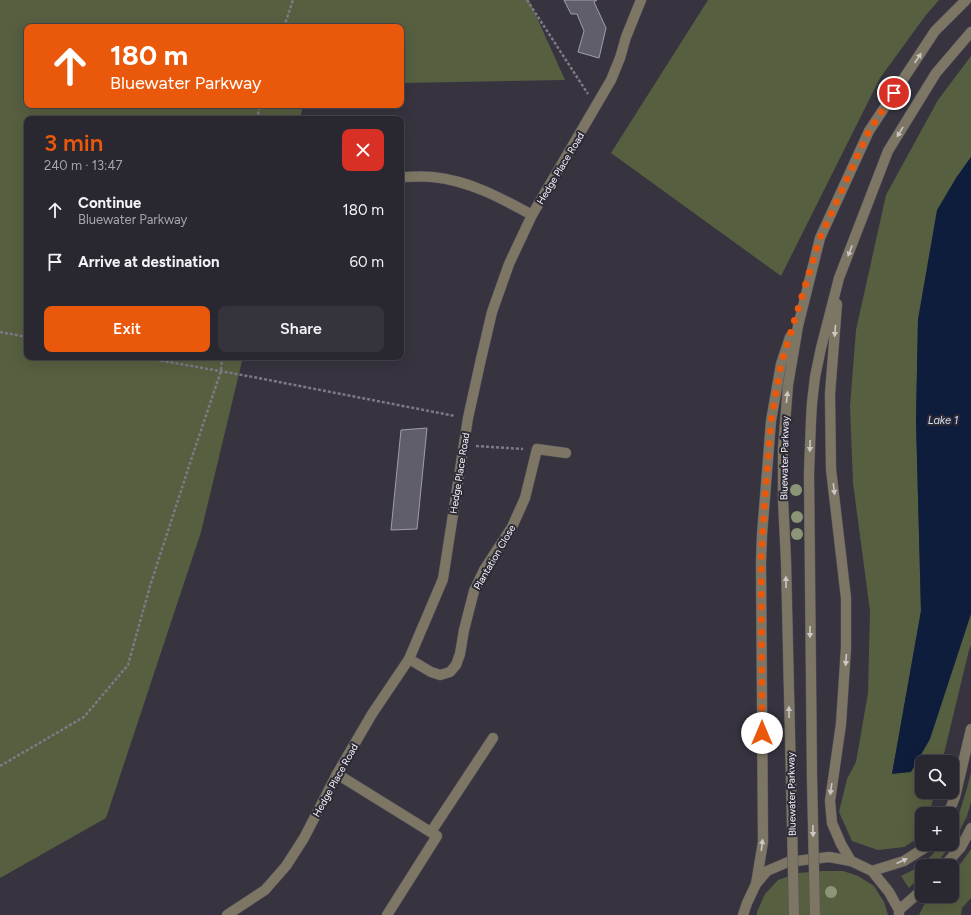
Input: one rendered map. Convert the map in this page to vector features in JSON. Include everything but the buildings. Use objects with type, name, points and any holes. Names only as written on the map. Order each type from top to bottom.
[{"type":"street","name":"Hedge Place Road","points":[[228,915],[265,890],[286,866],[304,838],[372,714],[409,659],[443,579],[468,418],[480,359],[492,312],[510,264],[532,215],[612,80],[626,37],[641,0]]},
{"type":"street","name":"Bluewater Parkway","points":[[794,915],[786,561],[782,483],[783,438],[788,385],[795,336],[820,238],[869,131],[935,31],[966,0]]},
{"type":"street","points":[[815,915],[810,665],[809,473],[811,420],[815,377],[839,278],[888,151],[936,73],[971,32]]},
{"type":"street","points":[[404,177],[432,176],[464,183],[497,196],[532,215]]},
{"type":"street","points":[[756,884],[763,842],[761,561],[771,421],[781,364],[820,238]]},
{"type":"street","points":[[839,278],[830,401],[831,469],[846,598],[846,648],[841,724],[830,801],[832,823],[841,844],[851,861]]},
{"type":"street","points":[[536,449],[566,453]]},
{"type":"street","name":"Plantation Close","points":[[409,659],[431,672],[440,675],[450,672],[456,665],[460,654],[464,630],[474,591],[484,570],[512,528],[525,498],[536,449]]},
{"type":"street","points":[[951,807],[955,797],[971,729]]},
{"type":"street","points":[[431,832],[493,738]]},
{"type":"street","points":[[338,774],[437,836],[387,915]]},
{"type":"street","points":[[950,859],[961,847],[971,828]]},
{"type":"street","points":[[872,871],[904,861],[920,851]]},
{"type":"street","points":[[743,915],[756,884],[767,871],[788,862],[830,857],[851,861],[872,871],[889,892],[899,912],[915,897]]},
{"type":"path","points":[[285,24],[293,0]]},
{"type":"path","points":[[527,0],[596,107]]},
{"type":"path","points":[[0,332],[24,336]]},
{"type":"path","points":[[158,360],[468,418]]},
{"type":"path","points":[[0,766],[84,717],[128,665],[153,578],[221,371],[222,360]]},
{"type":"path","points":[[464,446],[536,449]]},
{"type":"green space","points":[[0,0],[529,0],[565,80],[404,83],[404,24],[24,24],[24,108],[302,108],[301,116],[24,116],[24,360],[242,360],[201,532],[106,818],[0,878]]},
{"type":"green space","points":[[708,0],[939,0],[926,15],[880,78],[781,276],[611,153]]},
{"type":"green space","points":[[971,56],[971,157],[956,178],[918,319],[916,420],[921,611],[892,774],[971,612],[971,645],[944,755],[915,755],[915,799],[933,799],[931,807],[915,807],[915,840],[904,847],[878,850],[852,841],[839,812],[847,779],[856,762],[868,693],[870,611],[853,483],[850,406],[856,330],[886,195],[938,100]]},
{"type":"green space","points":[[971,772],[971,802],[967,816],[959,832],[959,814]]},
{"type":"green space","points":[[971,849],[971,898],[962,908],[961,915],[919,915],[926,903],[959,903],[959,865]]},
{"type":"green space","points":[[935,851],[946,851],[940,859],[928,859]]},
{"type":"green space","points":[[915,869],[915,882],[909,888],[901,876]]},
{"type":"green space","points":[[843,871],[858,876],[874,886],[884,902],[888,915],[757,915],[765,894],[778,880],[798,873]]},
{"type":"water","name":"Lake 1","points":[[971,157],[971,614],[930,739],[921,755],[915,755],[915,765],[911,772],[892,774],[921,611],[916,420],[918,319],[937,210],[956,178]]},
{"type":"route","points":[[762,733],[762,535],[771,421],[781,364],[820,238],[869,131],[894,93]]}]
